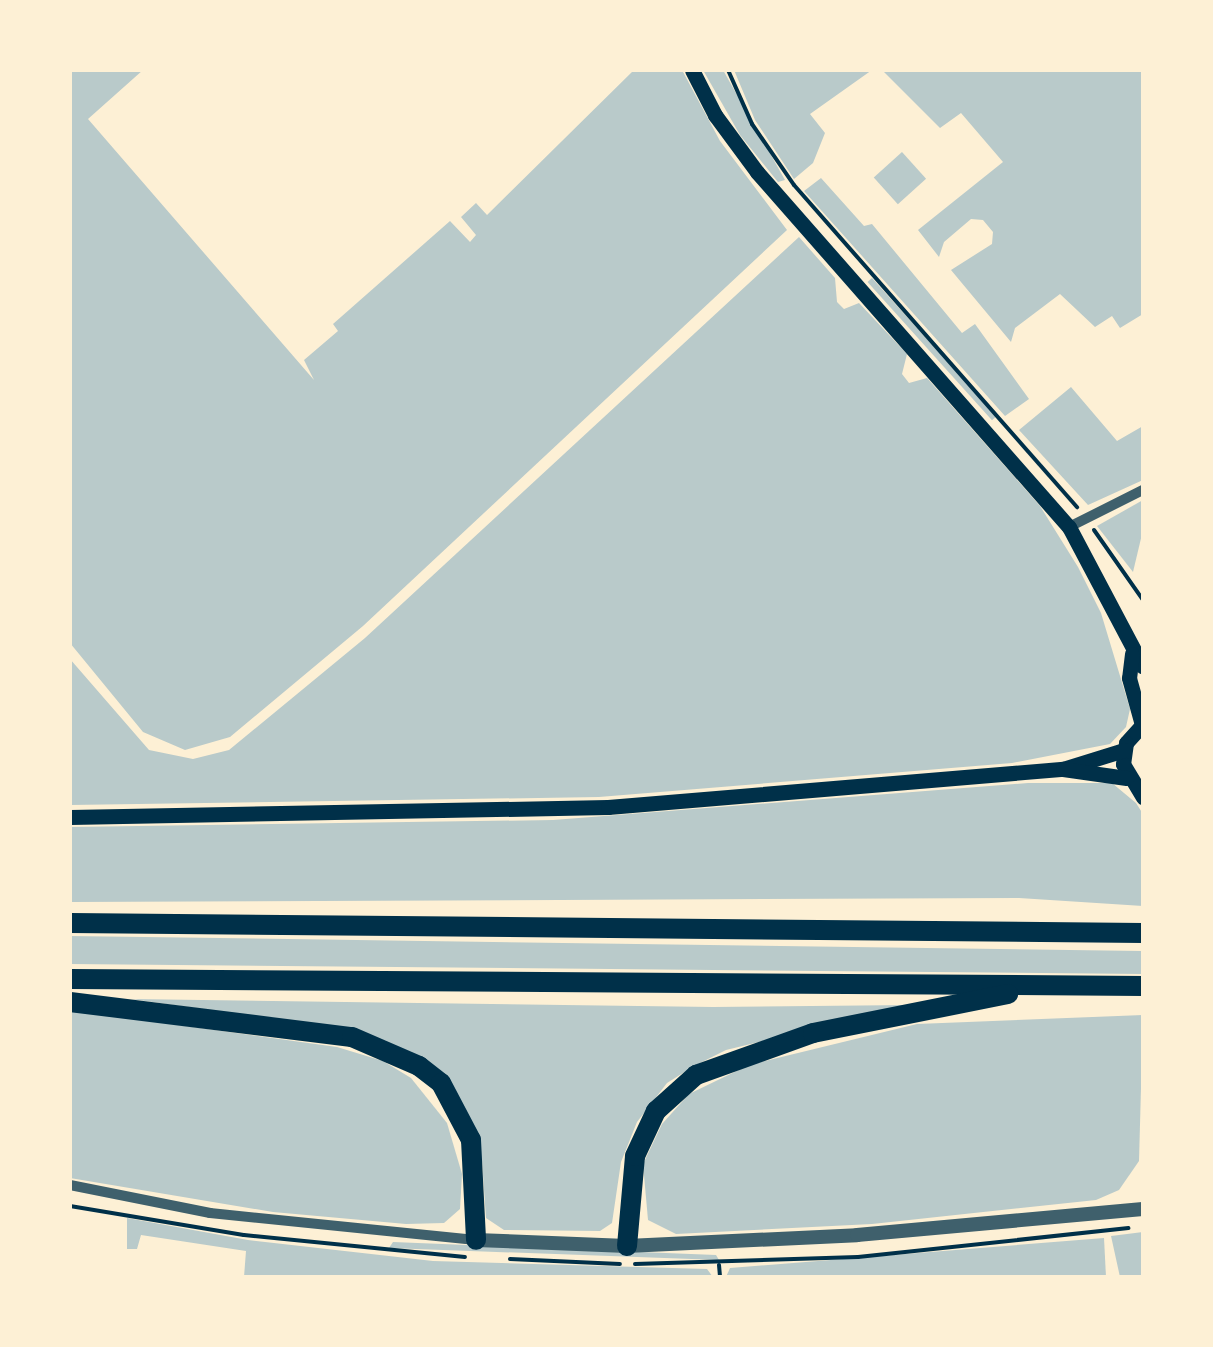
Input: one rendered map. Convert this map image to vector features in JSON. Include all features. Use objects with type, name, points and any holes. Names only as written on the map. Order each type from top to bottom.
[{"type":"highway","points":[[70,923],[1143,933]]},
{"type":"highway","points":[[70,978],[1143,986]]},
{"type":"highway","points":[[627,1246],[634,1156],[656,1110],[696,1075],[813,1033],[1036,986]]},
{"type":"highway","points":[[70,1002],[352,1037],[419,1066],[441,1083],[471,1140],[476,1240]]},
{"type":"main road","points":[[70,817],[608,807],[1063,769],[1124,750],[1142,725],[1130,678],[1137,661],[1096,568],[1068,527],[745,158],[692,70]]},
{"type":"main road","points":[[1124,750],[1126,778],[1143,797]]},
{"type":"main road","points":[[1063,769],[1126,778]]},
{"type":"street","points":[[1068,527],[1143,490]]},
{"type":"street","points":[[70,1185],[210,1212],[476,1240],[627,1246],[857,1235],[1142,1209],[1143,1191]]},
{"type":"path","points":[[728,70],[752,124],[794,184],[1085,517],[1143,600]]},
{"type":"path","points":[[720,1277],[719,1265],[1143,1227]]},
{"type":"shaded area","points":[[70,70],[143,70],[88,119],[314,380],[304,360],[338,331],[333,324],[450,221],[470,242],[476,235],[461,217],[476,203],[487,215],[634,70],[682,70],[720,141],[787,230],[363,626],[230,737],[185,750],[143,732],[70,643]]},
{"type":"shaded area","points":[[703,70],[723,70],[785,180],[778,182],[740,135]]},
{"type":"shaded area","points":[[734,70],[872,70],[810,114],[825,133],[813,163],[794,179],[755,120]]},
{"type":"shaded area","points":[[882,70],[1143,70],[1143,314],[1120,328],[1112,316],[1095,327],[1060,294],[1015,328],[1011,342],[951,270],[992,244],[993,232],[983,220],[971,219],[944,242],[939,257],[918,230],[1003,162],[961,113],[940,128]]},
{"type":"shaded area","points":[[902,152],[926,179],[898,204],[874,177]]},
{"type":"shaded area","points":[[821,178],[864,226],[872,224],[962,333],[975,324],[1029,399],[1005,416],[804,191]]},
{"type":"shaded area","points":[[799,237],[835,278],[837,302],[844,309],[859,303],[907,354],[902,374],[909,383],[927,378],[1040,506],[1078,567],[1101,613],[1130,709],[1126,727],[1110,744],[1012,763],[599,797],[70,805],[70,659],[149,750],[193,759],[229,750],[365,638]]},
{"type":"shaded area","points":[[872,278],[996,416],[992,420],[868,282]]},
{"type":"shaded area","points":[[1071,387],[1117,441],[1143,426],[1143,480],[1088,505],[1019,430]]},
{"type":"shaded area","points":[[1143,500],[1143,530],[1133,572],[1097,526]]},
{"type":"shaded area","points":[[1028,783],[1112,783],[1136,803],[1143,814],[1143,906],[1019,898],[70,902],[70,827],[553,820]]},
{"type":"shaded area","points":[[70,936],[1142,951],[1142,974],[70,964]]},
{"type":"shaded area","points":[[131,999],[713,1007],[910,1005],[726,1050],[667,1083],[637,1122],[621,1162],[612,1223],[600,1231],[504,1230],[486,1218],[482,1161],[467,1112],[411,1052],[346,1029]]},
{"type":"shaded area","points":[[70,1010],[337,1047],[383,1061],[411,1078],[447,1123],[462,1174],[460,1209],[444,1223],[406,1224],[273,1212],[70,1178]]},
{"type":"shaded area","points":[[1143,1015],[1139,1161],[1119,1190],[1096,1200],[872,1224],[676,1234],[648,1220],[643,1164],[662,1124],[689,1094],[749,1065],[917,1024]]},
{"type":"shaded area","points":[[127,1218],[248,1240],[433,1261],[707,1269],[713,1277],[244,1277],[246,1251],[141,1235],[137,1249],[127,1249]]},
{"type":"shaded area","points":[[1143,1232],[1143,1277],[1120,1277],[1111,1236]]},
{"type":"shaded area","points":[[1104,1238],[1106,1277],[726,1277],[730,1268]]},
{"type":"shaded area","points":[[393,1242],[716,1255],[719,1260],[389,1248]]}]
